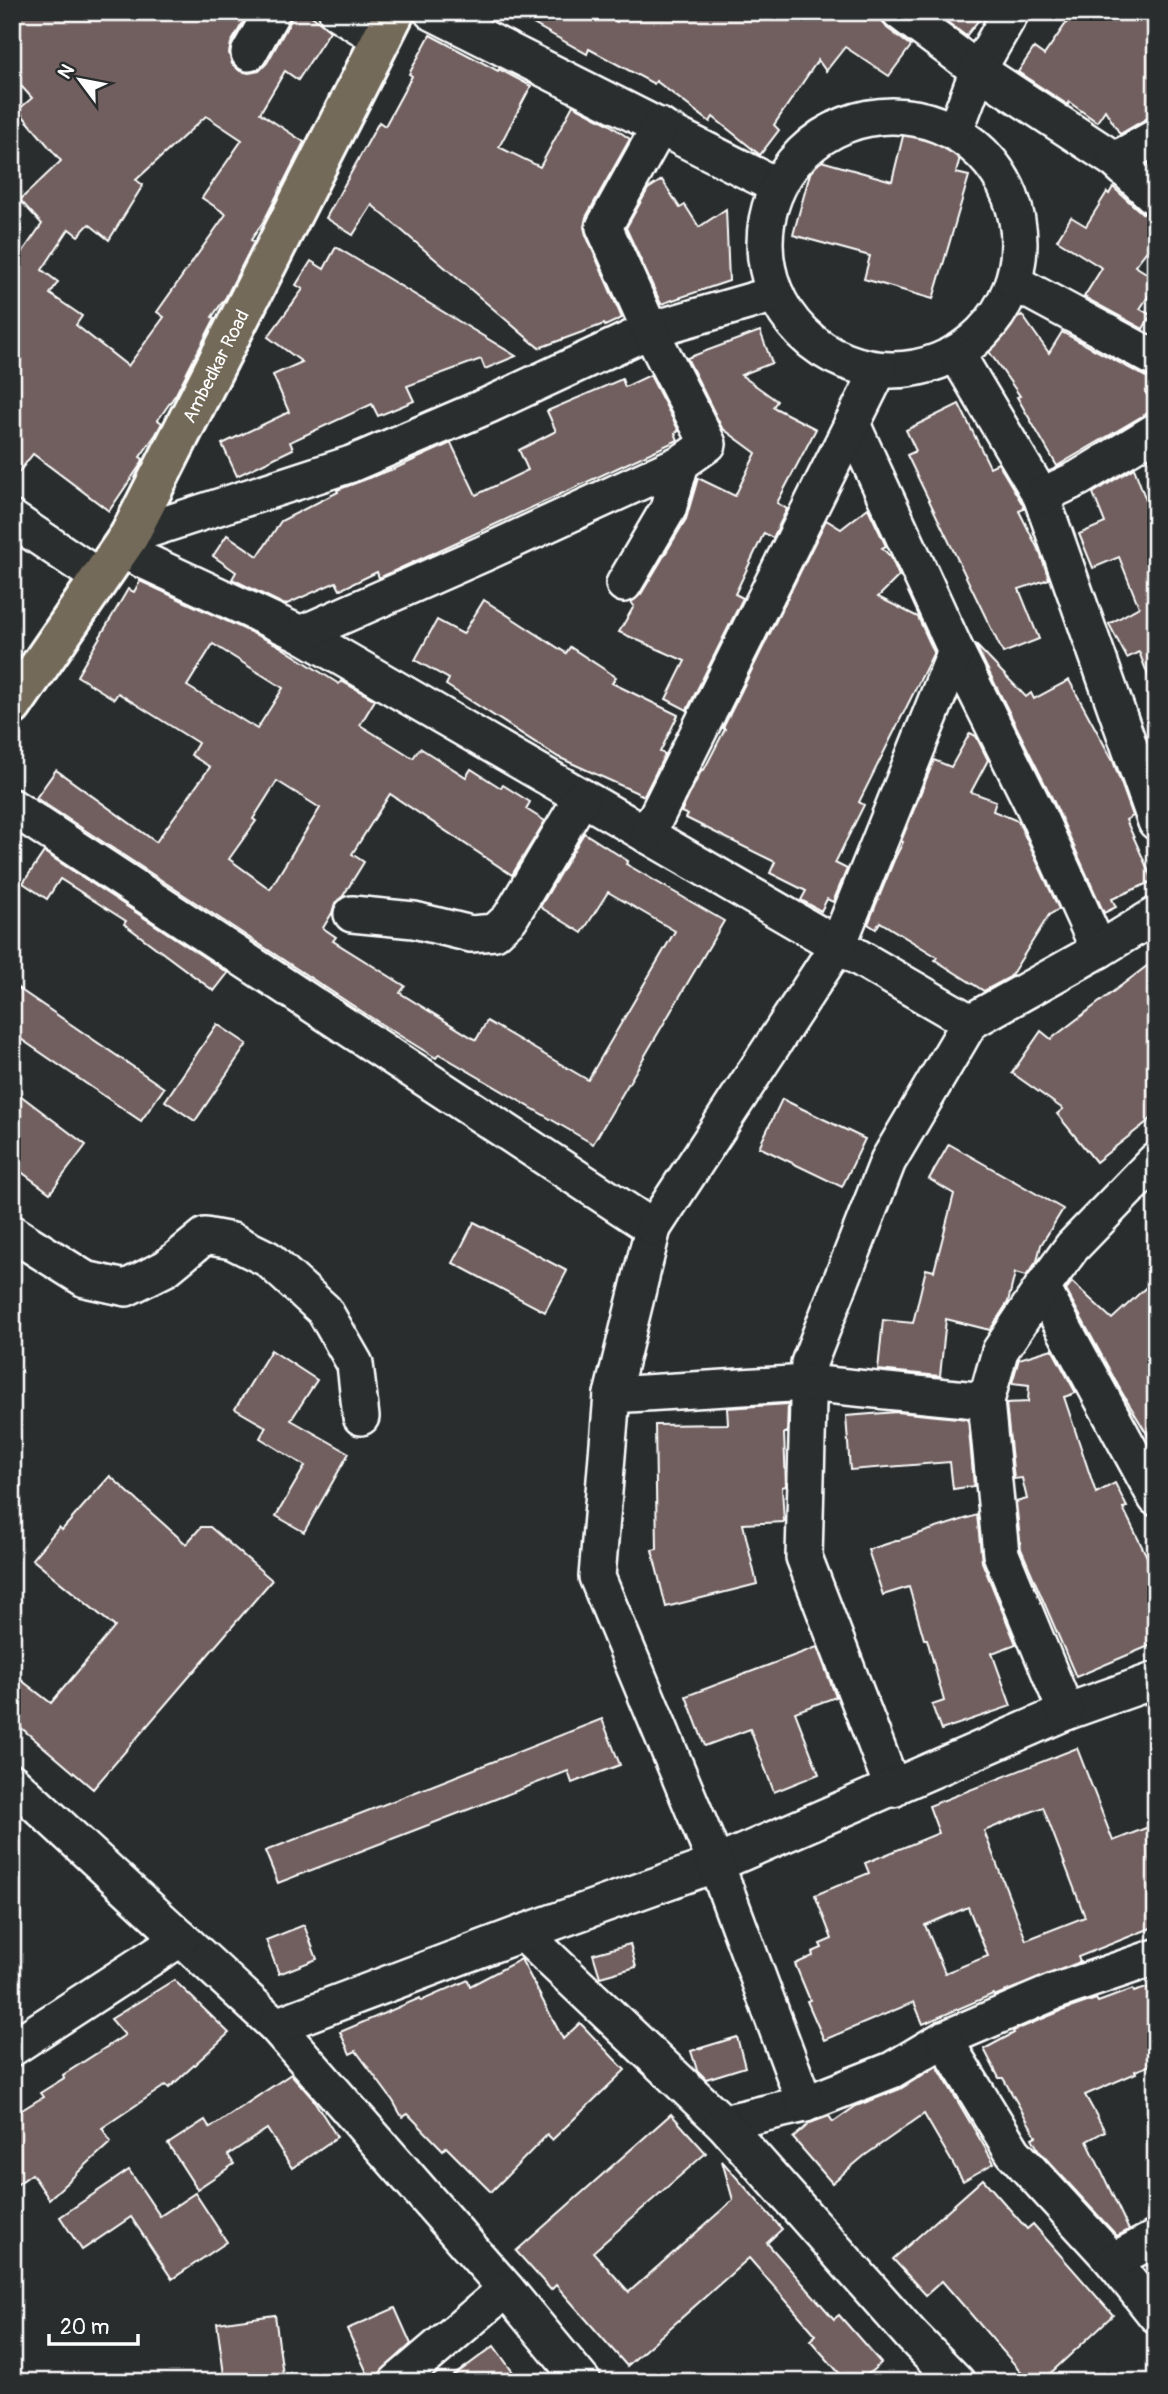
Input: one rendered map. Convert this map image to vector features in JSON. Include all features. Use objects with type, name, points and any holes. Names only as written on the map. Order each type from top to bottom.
[{"type":"main road","name":"Ambedkar Road","points":[[12,706],[117,555],[388,26]]},
{"type":"street","points":[[249,53],[272,12]]},
{"type":"street","points":[[337,12],[388,26]]},
{"type":"street","points":[[432,12],[777,186]]},
{"type":"street","points":[[900,12],[978,70],[1115,160],[1156,198]]},
{"type":"street","points":[[955,131],[978,70],[1011,12]]},
{"type":"street","points":[[875,117],[916,117],[955,131],[985,155],[1007,187],[1018,225],[1013,282],[997,316],[956,353],[919,368],[879,370],[846,362],[816,346],[792,323],[775,294],[765,258],[766,222],[777,186],[802,153],[835,129],[875,117]]},
{"type":"street","points":[[301,634],[681,464],[708,444],[650,330],[604,227],[660,125]]},
{"type":"street","points":[[1115,160],[1156,137]]},
{"type":"street","points":[[1013,282],[1156,359]]},
{"type":"street","points":[[117,555],[351,464],[489,405],[650,330],[775,294]]},
{"type":"street","points":[[956,353],[1041,496],[1156,822]]},
{"type":"street","points":[[647,835],[879,370]]},
{"type":"street","points":[[852,424],[956,651],[1035,809],[1099,950]]},
{"type":"street","points":[[1041,496],[1079,478],[1155,433]]},
{"type":"street","points":[[624,584],[668,509],[681,464]]},
{"type":"street","points":[[12,519],[117,555],[301,634],[970,1022]]},
{"type":"street","points":[[804,2104],[716,1864],[597,1577],[612,1395],[653,1228],[838,945],[956,651]]},
{"type":"street","points":[[352,914],[414,920],[471,934],[495,932],[510,918],[582,797]]},
{"type":"street","points":[[12,807],[653,1228]]},
{"type":"street","points":[[894,1789],[804,1557],[809,1363],[887,1161],[970,1022],[1156,915]]},
{"type":"street","points":[[1066,1712],[1001,1554],[986,1401],[1000,1351],[1042,1289],[1072,1247],[1156,1160]]},
{"type":"street","points":[[12,1233],[85,1279],[126,1288],[166,1268],[205,1236],[232,1241],[268,1259],[324,1310],[355,1364],[361,1417]]},
{"type":"street","points":[[1042,1289],[1156,1498]]},
{"type":"street","points":[[612,1395],[807,1383],[986,1401]]},
{"type":"street","points":[[276,2026],[716,1864],[894,1789],[1066,1712],[1156,1680]]},
{"type":"street","points":[[12,1782],[276,2026],[506,2289],[583,2382]]},
{"type":"street","points":[[523,1933],[723,2123],[912,2336],[957,2382]]},
{"type":"street","points":[[12,2048],[181,1938]]},
{"type":"street","points":[[723,2123],[804,2104],[892,2070],[944,2039],[1054,1992],[1156,1957]]},
{"type":"street","points":[[944,2039],[1013,2152],[1113,2261],[1156,2315]]},
{"type":"street","points":[[1113,2261],[1156,2238]]},
{"type":"street","points":[[397,2382],[506,2289]]},
{"type":"building","points":[[12,12],[249,12],[231,43],[229,53],[232,64],[240,71],[249,73],[259,71],[267,63],[290,22],[292,12],[307,12],[330,31],[298,80],[285,71],[260,113],[304,142],[265,219],[251,240],[254,242],[226,297],[212,317],[215,318],[176,394],[158,420],[162,423],[140,457],[143,459],[141,464],[109,511],[33,454],[12,481],[12,267],[42,224],[20,200],[61,161],[18,110],[32,98],[12,76]],"holes":[[[206,116],[242,140],[202,198],[226,214],[157,312],[164,317],[128,366],[76,325],[82,316],[50,294],[58,282],[42,270],[69,229],[78,236],[89,224],[109,240],[143,185],[136,180]]]},
{"type":"building","points":[[512,12],[600,12],[617,22],[623,12],[880,12],[887,28],[911,46],[889,76],[845,47],[826,71],[818,60],[774,125],[779,130],[760,155],[713,117],[710,122],[656,81],[654,84],[589,49],[587,54]]},
{"type":"building","points":[[934,12],[985,12],[966,36]]},
{"type":"building","points":[[1074,12],[1156,12],[1156,117],[1146,119],[1120,134],[1105,110],[1097,122],[1018,72],[1034,48],[1044,55]]},
{"type":"building","points":[[430,35],[531,86],[499,147],[540,167],[573,105],[630,139],[586,217],[584,227],[622,318],[539,348],[372,205],[353,235],[326,218],[379,122],[385,126]]},
{"type":"building","points":[[904,132],[938,141],[949,150],[962,149],[956,173],[969,176],[933,299],[864,279],[870,256],[793,235],[814,159],[892,181]]},
{"type":"building","points":[[662,180],[680,208],[685,205],[699,227],[726,209],[729,281],[661,304],[626,228],[648,189]]},
{"type":"building","points":[[1113,187],[1142,213],[1156,218],[1156,239],[1135,266],[1156,279],[1156,284],[1140,309],[1151,315],[1143,329],[1084,297],[1102,268],[1057,240],[1071,217],[1086,226]]},
{"type":"building","points":[[336,247],[516,356],[485,369],[481,359],[407,386],[414,401],[378,416],[372,404],[290,442],[293,449],[237,476],[222,444],[289,412],[273,375],[302,362],[268,337],[303,289],[296,285],[311,261],[324,269]]},
{"type":"building","points":[[1022,315],[1049,353],[1062,332],[1146,377],[1155,379],[1145,392],[1156,406],[1156,411],[1146,414],[1057,466],[1017,397],[1020,396],[983,343]]},
{"type":"building","points":[[760,331],[772,363],[741,375],[777,401],[773,407],[816,429],[777,503],[787,509],[773,538],[764,533],[735,594],[743,598],[687,710],[666,699],[685,661],[619,632],[634,606],[631,602],[641,594],[686,519],[698,478],[735,496],[756,453],[722,428],[687,358]]},
{"type":"building","points":[[650,375],[679,431],[675,433],[678,440],[379,578],[377,572],[340,590],[336,582],[285,605],[232,579],[236,572],[213,556],[227,535],[258,556],[281,521],[338,492],[337,490],[396,468],[451,443],[476,495],[528,470],[519,450],[556,431],[547,411],[622,379],[625,387]]},
{"type":"building","points":[[959,404],[990,467],[998,463],[1023,505],[1024,509],[1019,511],[1040,553],[1049,579],[1019,589],[1039,639],[1003,653],[907,455],[916,451],[906,430]]},
{"type":"building","points":[[1134,468],[1156,527],[1154,691],[1139,652],[1127,658],[1109,624],[1139,607],[1119,557],[1093,568],[1079,534],[1105,523],[1093,493]]},
{"type":"building","points":[[868,508],[886,546],[882,548],[891,557],[899,576],[878,597],[918,617],[934,652],[859,802],[864,805],[835,863],[847,869],[833,902],[827,899],[821,911],[801,900],[806,891],[770,873],[775,862],[686,818],[688,815],[681,812],[725,729],[723,728],[826,520],[841,529]]},
{"type":"building","points":[[140,581],[276,644],[339,684],[341,681],[375,700],[360,725],[413,758],[420,748],[466,777],[471,769],[501,788],[503,785],[530,802],[526,809],[545,821],[512,875],[390,794],[352,854],[364,862],[343,896],[335,903],[323,928],[336,937],[333,941],[405,986],[400,993],[476,1040],[487,1021],[588,1080],[675,931],[608,892],[582,933],[540,907],[584,833],[628,861],[626,864],[724,921],[593,1144],[439,1054],[436,1058],[381,1024],[36,798],[56,770],[156,842],[210,767],[191,755],[198,743],[118,693],[114,699],[77,676],[128,589],[134,592]],"holes":[[[213,644],[283,688],[257,729],[187,686]],[[277,781],[320,808],[270,889],[229,859],[256,821],[253,819]]]},
{"type":"building","points":[[484,600],[566,653],[570,647],[616,677],[612,683],[678,715],[660,752],[665,754],[644,796],[558,757],[446,685],[449,679],[415,660],[437,620],[463,634]]},
{"type":"building","points":[[975,644],[1026,697],[1031,693],[1034,699],[1069,680],[1113,761],[1133,816],[1126,820],[1153,881],[1112,899],[1116,907],[1104,913],[1053,800]]},
{"type":"building","points":[[970,733],[976,736],[988,760],[971,792],[996,801],[993,811],[1018,821],[1059,909],[1049,915],[1010,977],[984,991],[935,960],[937,957],[880,922],[876,929],[868,924],[934,760],[951,767]]},
{"type":"building","points":[[44,852],[228,973],[214,991],[124,924],[126,921],[60,879],[47,899],[23,883]]},
{"type":"building","points":[[1156,959],[1156,1115],[1096,1162],[1057,1114],[1063,1109],[1012,1073],[1041,1031],[1051,1039]]},
{"type":"building","points":[[12,984],[164,1088],[141,1121],[12,1033]]},
{"type":"building","points":[[217,1024],[247,1044],[195,1121],[165,1101]]},
{"type":"building","points":[[12,1089],[86,1145],[50,1193],[12,1165]]},
{"type":"building","points":[[782,1099],[865,1139],[842,1187],[759,1147]]},
{"type":"building","points":[[949,1144],[1063,1209],[1041,1245],[1037,1261],[1026,1276],[1015,1273],[1008,1302],[990,1330],[946,1319],[940,1376],[878,1370],[883,1320],[913,1323],[926,1269],[934,1271],[954,1194],[929,1179]]},
{"type":"building","points":[[474,1222],[567,1271],[545,1312],[453,1263]]},
{"type":"building","points":[[1156,1278],[1156,1449],[1066,1290],[1072,1282],[1112,1319]]},
{"type":"building","points":[[1052,1349],[1076,1393],[1064,1397],[1096,1493],[1115,1483],[1127,1507],[1123,1508],[1156,1575],[1156,1643],[1076,1677],[1021,1549],[1016,1502],[1027,1499],[1022,1478],[1014,1479],[1006,1403],[1028,1402],[1029,1385],[1012,1383],[1019,1359]]},
{"type":"building","points":[[271,1350],[317,1380],[291,1420],[349,1453],[304,1532],[276,1516],[305,1466],[260,1438],[266,1427],[235,1409]]},
{"type":"building","points":[[788,1404],[787,1433],[784,1433],[786,1486],[782,1487],[784,1522],[743,1524],[757,1584],[666,1607],[652,1550],[657,1549],[655,1425],[728,1424],[727,1408]]},
{"type":"building","points":[[897,1412],[968,1419],[974,1486],[953,1489],[950,1462],[850,1470],[846,1416]]},
{"type":"building","points":[[110,1476],[186,1544],[201,1527],[210,1527],[272,1580],[93,1789],[12,1720],[12,1673],[51,1703],[115,1627],[32,1559],[59,1527],[62,1530]]},
{"type":"building","points":[[977,1515],[982,1562],[1016,1644],[992,1653],[1011,1706],[941,1730],[932,1705],[944,1701],[909,1587],[883,1595],[868,1550]]},
{"type":"building","points":[[817,1647],[836,1697],[795,1712],[819,1774],[774,1792],[750,1729],[705,1746],[686,1696]]},
{"type":"building","points":[[602,1719],[620,1765],[572,1783],[568,1771],[278,1883],[265,1851]]},
{"type":"building","points":[[1077,1748],[1113,1841],[1156,1824],[1156,1926],[1078,1957],[1080,1962],[994,1996],[993,1994],[923,2024],[914,2002],[824,2040],[795,1964],[813,1956],[812,1952],[822,1948],[820,1944],[832,1939],[815,1895],[869,1873],[865,1863],[939,1833],[929,1806]],"holes":[[[1043,1807],[1085,1917],[1026,1940],[984,1831]],[[968,1907],[988,1956],[945,1973],[925,1925]]]},
{"type":"building","points":[[304,1925],[317,1959],[279,1974],[266,1940]]},
{"type":"building","points":[[630,1944],[636,1967],[600,1977],[593,1954]]},
{"type":"building","points":[[521,1959],[563,2039],[580,2023],[625,2070],[552,2140],[547,2135],[491,2192],[446,2147],[443,2150],[408,2114],[402,2117],[356,2051],[350,2054],[340,2032],[468,1980],[470,1986]]},
{"type":"building","points":[[174,1980],[229,2033],[169,2088],[166,2085],[102,2128],[111,2142],[49,2199],[32,2174],[12,2188],[12,2116],[43,2097],[40,2093],[64,2078],[63,2075],[125,2035],[111,2019]]},
{"type":"building","points":[[1156,1985],[1156,2063],[1085,2095],[1105,2131],[1087,2141],[1129,2230],[1117,2236],[1039,2151],[1032,2138],[1036,2136],[984,2049],[1014,2033],[1013,2031],[1061,2011],[1096,1999],[1098,2002],[1133,1989],[1134,1992]]},
{"type":"building","points":[[737,2037],[745,2067],[706,2079],[697,2070],[691,2051]]},
{"type":"building","points":[[937,2066],[994,2163],[963,2181],[924,2114],[864,2156],[832,2183],[793,2138],[810,2123],[829,2116],[833,2122],[856,2106],[900,2089]]},
{"type":"building","points":[[291,2074],[313,2099],[337,2137],[292,2168],[267,2129],[228,2155],[234,2164],[197,2189],[168,2144],[205,2120],[210,2128]]},
{"type":"building","points":[[671,2114],[706,2153],[593,2252],[629,2292],[733,2200],[722,2161],[782,2229],[767,2243],[834,2319],[839,2315],[881,2363],[859,2382],[847,2382],[810,2340],[816,2335],[749,2258],[627,2366],[556,2285],[551,2290],[516,2251]]},
{"type":"building","points":[[129,2170],[160,2216],[195,2193],[227,2242],[172,2279],[131,2217],[82,2250],[60,2217]]},
{"type":"building","points":[[983,2179],[1027,2229],[1033,2224],[1113,2315],[1041,2382],[1030,2382],[942,2281],[926,2295],[893,2259]]},
{"type":"building","points":[[395,2308],[411,2344],[380,2373],[369,2377],[347,2329]]},
{"type":"building","points":[[275,2315],[284,2382],[225,2382],[217,2323]]},
{"type":"building","points":[[494,2346],[520,2382],[445,2382]]}]
